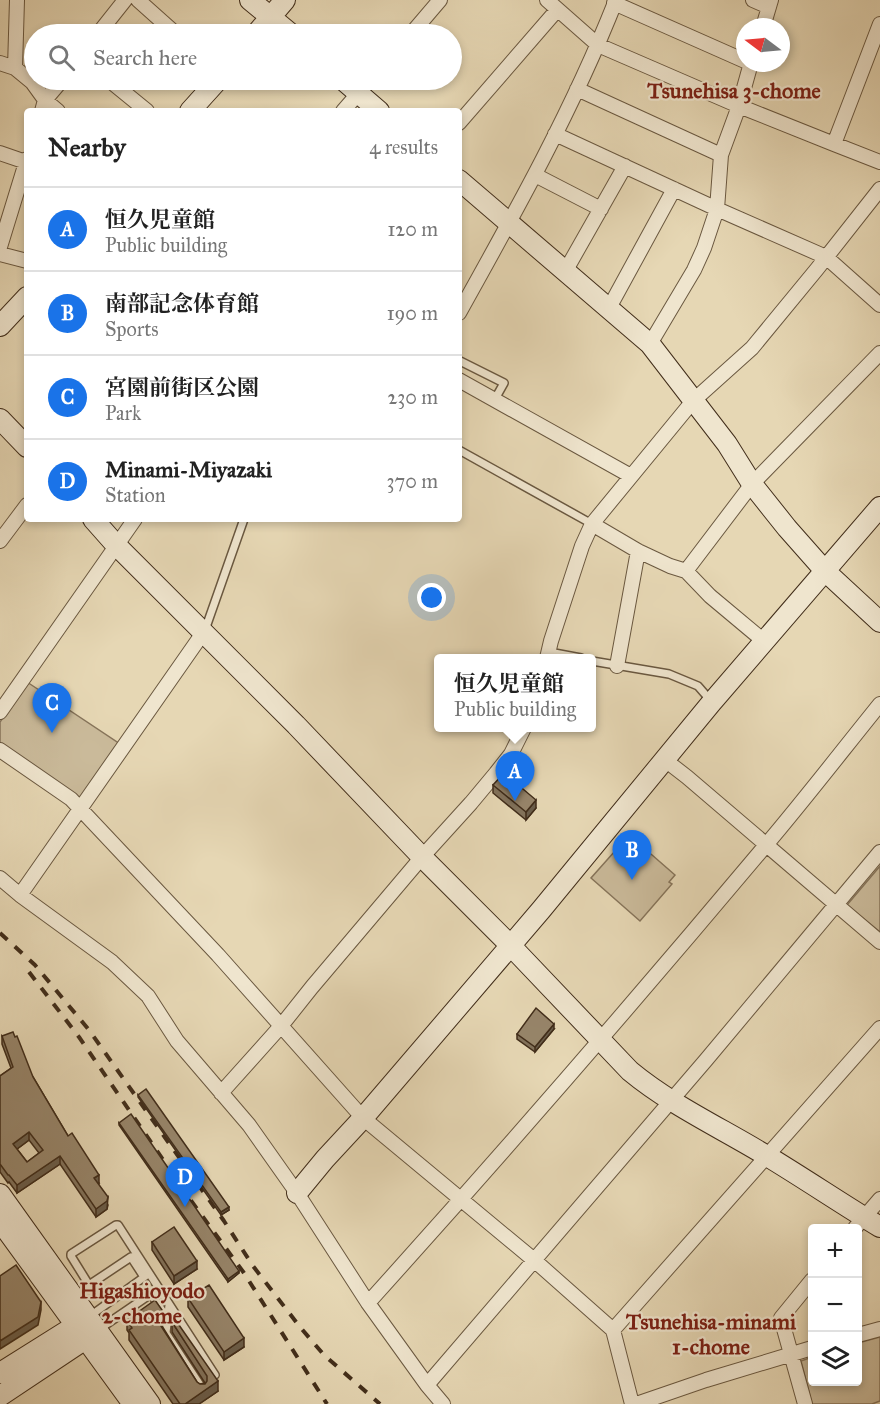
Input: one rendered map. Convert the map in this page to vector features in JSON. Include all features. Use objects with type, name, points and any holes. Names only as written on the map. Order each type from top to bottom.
[{"type":"street","points":[[15,68],[17,0]]},
{"type":"street","points":[[106,24],[125,0]]},
{"type":"street","points":[[138,0],[165,24]]},
{"type":"street","points":[[250,0],[279,24]]},
{"type":"street","points":[[264,24],[285,0]]},
{"type":"street","points":[[420,24],[440,0]]},
{"type":"street","points":[[753,0],[770,3],[766,18]]},
{"type":"street","points":[[462,308],[535,175],[598,45],[615,2],[736,57]]},
{"type":"street","points":[[462,119],[552,5],[598,45],[739,106],[880,162]]},
{"type":"street","points":[[834,144],[880,24]]},
{"type":"street","points":[[0,63],[15,68],[24,75]]},
{"type":"street","points":[[650,344],[694,270],[704,248],[717,209],[721,155],[739,106],[747,72]]},
{"type":"street","points":[[577,89],[721,155]]},
{"type":"street","points":[[36,90],[44,106],[55,90]]},
{"type":"street","points":[[121,90],[143,108]]},
{"type":"street","points":[[193,108],[209,90]]},
{"type":"street","points":[[346,108],[361,90]]},
{"type":"street","points":[[366,90],[377,108]]},
{"type":"street","points":[[555,134],[826,257],[880,305]]},
{"type":"street","points":[[0,153],[24,160]]},
{"type":"street","points":[[566,270],[625,166]]},
{"type":"street","points":[[0,247],[24,171]]},
{"type":"street","points":[[535,175],[601,209]]},
{"type":"street","points":[[462,183],[650,344],[727,444],[752,484],[787,528],[825,572],[880,622]]},
{"type":"street","points":[[609,308],[674,189]]},
{"type":"street","points":[[548,654],[582,546],[592,524],[693,401],[752,348],[880,189]]},
{"type":"street","points":[[0,254],[24,260]]},
{"type":"street","points":[[0,326],[24,300]]},
{"type":"street","points":[[686,571],[752,484],[880,352]]},
{"type":"street","points":[[462,382],[631,476]]},
{"type":"street","points":[[0,419],[24,444]]},
{"type":"street","points":[[297,1193],[541,910],[712,702],[880,507]]},
{"type":"street","points":[[0,541],[24,509]]},
{"type":"street","points":[[96,522],[296,725],[630,1071],[671,1100],[768,1156],[866,1224],[880,1199]]},
{"type":"street","points":[[0,711],[133,522]]},
{"type":"street","points":[[592,524],[638,551],[686,571],[710,596],[765,642]]},
{"type":"street","points":[[617,666],[638,551]]},
{"type":"street","points":[[20,895],[203,633]]},
{"type":"street","points":[[368,1303],[601,1040],[767,844],[880,704]]},
{"type":"street","points":[[220,1093],[281,1026],[422,857],[471,803],[511,754],[522,732]]},
{"type":"street","points":[[0,750],[71,799],[218,956],[363,1118],[534,1260],[613,1330],[634,1404],[808,1349]]},
{"type":"street","points":[[665,760],[880,942]]},
{"type":"street","points":[[427,1386],[880,852]]},
{"type":"street","points":[[0,878],[112,962],[148,996],[177,1041],[249,1125],[297,1193],[368,1303],[427,1386],[443,1404]]},
{"type":"street","points":[[613,1330],[880,1028]]},
{"type":"street","points":[[0,1194],[87,1328],[133,1404]]},
{"type":"street","points":[[0,1221],[150,1404]]},
{"type":"street","points":[[805,1404],[781,1318],[808,1286]]},
{"type":"street","points":[[0,1373],[87,1328]]},
{"type":"street","points":[[3,1404],[0,1397],[87,1328]]},
{"type":"street","points":[[862,1334],[880,1329]]},
{"type":"lane","points":[[462,362],[504,383],[495,399]]},
{"type":"lane","points":[[462,452],[592,524]]},
{"type":"lane","points":[[203,633],[243,522]]},
{"type":"lane","points":[[596,662],[669,674],[698,686],[712,702]]},
{"type":"lane","points":[[146,1276],[131,1257],[89,1285],[71,1254],[118,1225],[146,1276],[154,1291],[167,1318]]},
{"type":"lane","points":[[87,1328],[146,1276]]},
{"type":"lane","points":[[87,1328],[154,1291]]},
{"type":"lane","points":[[154,1291],[169,1305],[215,1375]]},
{"type":"lane","points":[[169,1305],[166,1332],[202,1389]]},
{"type":"shaded area","points":[[27,682],[120,744],[84,797],[79,799],[0,745],[0,722]]},
{"type":"shaded area","points":[[636,841],[675,875],[669,882],[672,884],[640,921],[591,878],[623,842],[630,848]]},
{"type":"shaded area","points":[[880,866],[880,932],[847,905]]},
{"type":"shaded area","points":[[880,1337],[880,1401],[872,1404],[812,1404],[801,1361],[808,1358],[808,1386],[862,1386],[862,1342]]},
{"type":"building","points":[[504,773],[536,800],[526,812],[493,785]]},
{"type":"building","points":[[536,1008],[554,1024],[535,1047],[517,1034]]},
{"type":"building","points":[[13,1032],[15,1037],[17,1036],[33,1077],[68,1136],[72,1133],[99,1175],[94,1178],[108,1197],[107,1201],[96,1209],[60,1156],[17,1185],[0,1164],[0,1076],[13,1067],[2,1036]],"holes":[[[29,1132],[43,1150],[27,1162],[13,1144]]]},
{"type":"building","points":[[146,1089],[229,1207],[221,1212],[138,1095]]},
{"type":"building","points":[[131,1114],[239,1271],[228,1279],[119,1123]]},
{"type":"building","points":[[174,1227],[197,1261],[174,1276],[152,1242]]},
{"type":"building","points":[[16,1265],[41,1302],[38,1317],[0,1341],[0,1276]]},
{"type":"building","points":[[209,1285],[244,1338],[224,1352],[188,1298]]},
{"type":"building","points":[[155,1300],[162,1310],[161,1326],[197,1382],[205,1384],[207,1376],[172,1322],[172,1315],[218,1381],[185,1404],[180,1404],[129,1330],[132,1328],[127,1320]]},
{"type":"railway","points":[[0,933],[35,965],[89,1030],[224,1221],[253,1266],[300,1327],[324,1355],[380,1404]]},
{"type":"railway","points":[[29,972],[79,1037],[192,1202],[244,1273],[327,1404]]},
{"type":"place","name":"宮園前街区公園","points":[[52,733]]},
{"type":"place","name":"恒久児童館","points":[[515,801]]},
{"type":"place","name":"南部記念体育館","points":[[632,880]]},
{"type":"place","name":"Minami-Miyazaki","points":[[185,1207]]},
{"type":"district","name":"Tsunehisa 3-chome","points":[[734,90]]},
{"type":"district","name":"Higashioyodo 2-chome","points":[[142,1302]]},
{"type":"district","name":"Tsunehisa-minami 1-chome","points":[[711,1334]]}]
